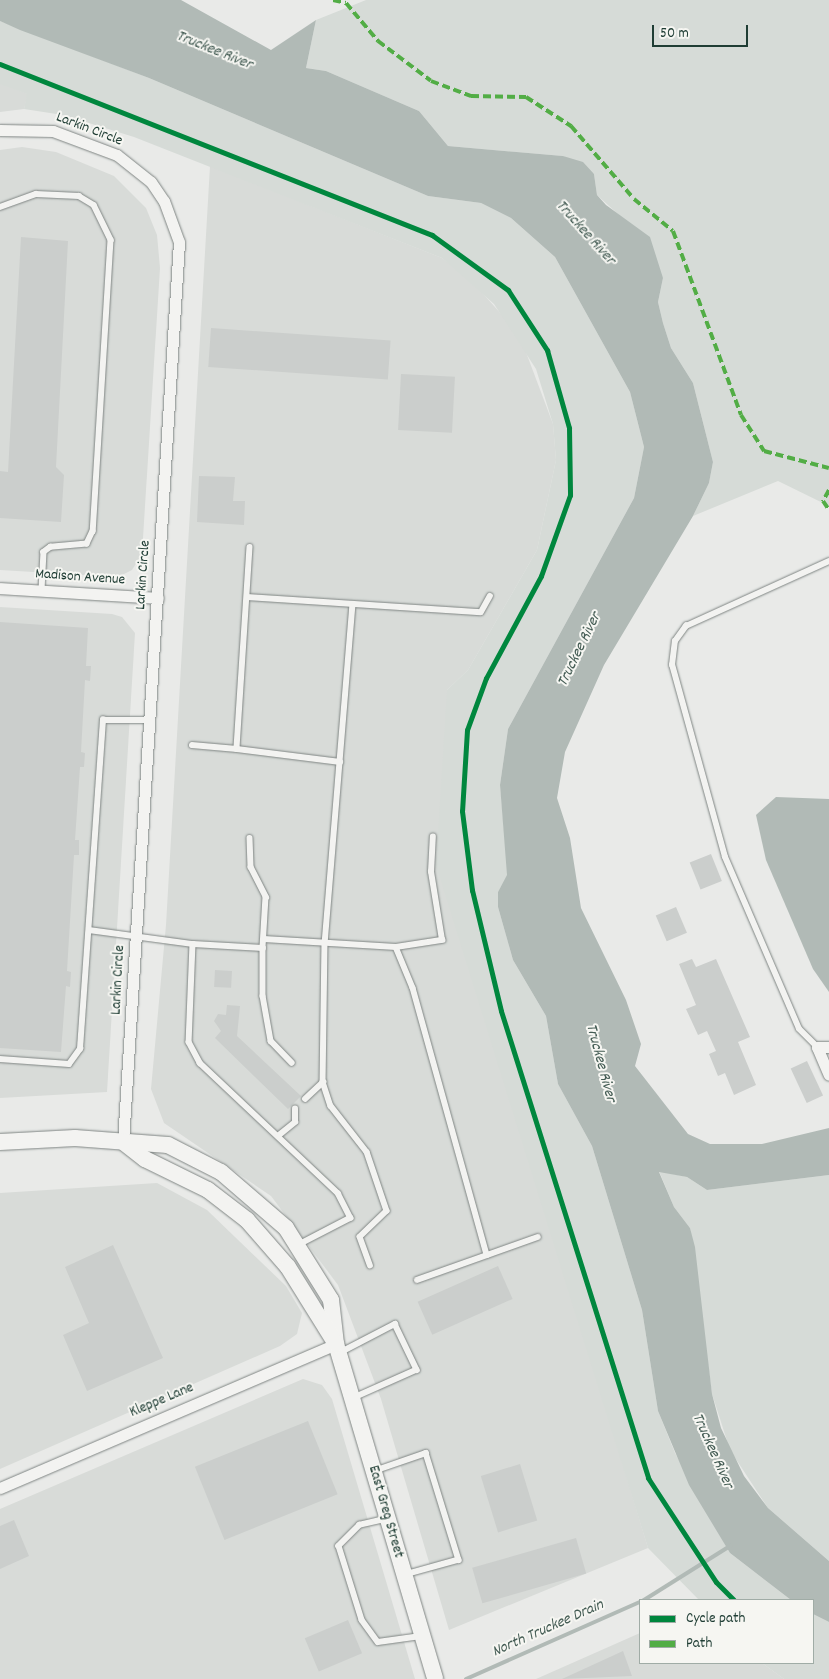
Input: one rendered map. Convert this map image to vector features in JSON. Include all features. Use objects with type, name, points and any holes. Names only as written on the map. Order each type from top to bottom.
[{"type":"main road","name":"East Greg Street","points":[[0,1142],[50,1138],[168,1145],[214,1168],[264,1205],[299,1245],[331,1300],[337,1349],[435,1679]]},
{"type":"main road","name":"East Greg Street","points":[[123,1142],[146,1159],[208,1190],[247,1220],[288,1267],[337,1349]]},
{"type":"street","name":"Larkin Circle","points":[[0,130],[53,131],[117,155],[151,182],[174,224],[180,265],[123,1142]]},
{"type":"street","name":"Madison Avenue","points":[[0,588],[158,598]]},
{"type":"street","points":[[823,1047],[829,1075]]},
{"type":"street","name":"Kleppe Lane","points":[[0,1488],[337,1349]]},
{"type":"lane","points":[[0,207],[36,194],[79,196],[94,205],[111,240],[93,531],[88,544],[78,548],[51,547],[44,552],[42,590]]},
{"type":"lane","points":[[237,749],[250,547]]},
{"type":"lane","points":[[823,1047],[799,1029],[725,857],[672,665],[676,641],[686,626],[829,561]]},
{"type":"lane","points":[[247,597],[481,612],[490,596]]},
{"type":"lane","points":[[353,604],[325,942],[323,1082],[331,1106],[367,1152],[387,1211],[360,1237],[370,1265]]},
{"type":"lane","points":[[0,1059],[69,1064],[76,1058],[82,1039],[103,720],[150,720]]},
{"type":"lane","points":[[192,745],[340,762]]},
{"type":"lane","points":[[264,939],[396,946],[442,940],[432,872],[433,836]]},
{"type":"lane","points":[[250,838],[251,867],[266,897],[262,996],[271,1041],[292,1064]]},
{"type":"lane","points":[[89,930],[194,944],[263,948]]},
{"type":"lane","points":[[194,944],[189,1042],[200,1064],[338,1193],[351,1218],[299,1245]]},
{"type":"lane","points":[[396,946],[413,988],[487,1255]]},
{"type":"lane","points":[[305,1099],[323,1082]]},
{"type":"lane","points":[[278,1136],[295,1122],[295,1109]]},
{"type":"lane","points":[[417,1280],[538,1237]]},
{"type":"lane","points":[[337,1349],[395,1324],[417,1370],[352,1398]]},
{"type":"lane","points":[[373,1471],[426,1453],[459,1560],[403,1575]]},
{"type":"lane","points":[[387,1519],[360,1525],[339,1546],[362,1620],[378,1642],[421,1636]]},
{"type":"shaded area","points":[[366,0],[829,0],[829,506],[778,481],[693,516],[709,483],[713,462],[693,383],[671,348],[663,323],[658,302],[663,278],[619,215],[597,195],[594,174],[563,156],[448,146],[419,111],[326,71],[306,68],[316,20]]},
{"type":"shaded area","points":[[0,21],[149,78],[428,196],[481,203],[511,218],[555,257],[630,392],[644,447],[634,498],[508,729],[500,785],[508,875],[498,892],[498,907],[513,960],[546,1016],[558,1084],[592,1146],[642,1310],[658,1411],[675,1453],[730,1553],[790,1599],[698,1599],[648,1548],[436,865],[447,690],[468,670],[537,550],[556,460],[553,424],[536,369],[494,304],[442,258],[134,137],[63,115],[24,109],[27,94],[0,84]]},
{"type":"shaded area","points":[[0,83],[28,94],[24,109],[0,112]]},
{"type":"shaded area","points":[[22,147],[56,152],[114,176],[146,208],[157,235],[160,268],[142,554],[132,570],[118,577],[0,570],[0,150]]},
{"type":"shaded area","points":[[210,166],[442,258],[470,279],[510,324],[524,347],[553,424],[556,460],[537,550],[468,670],[447,690],[555,1240],[648,1548],[449,1630],[381,1399],[338,1285],[271,1196],[164,1123],[151,1089],[166,925]]},
{"type":"shaded area","points":[[0,607],[112,614],[122,617],[135,633],[107,1092],[0,1098]]},
{"type":"shaded area","points":[[659,1171],[687,1177],[707,1190],[829,1175],[829,1561],[768,1508],[730,1450],[712,1394],[690,1228],[674,1207]]},
{"type":"shaded area","points":[[157,1183],[207,1210],[286,1286],[302,1313],[297,1334],[280,1346],[0,1469],[0,1193]]},
{"type":"shaded area","points":[[303,1379],[322,1385],[332,1399],[415,1679],[0,1679],[0,1509]]},
{"type":"shaded area","points":[[814,1614],[829,1622],[829,1679],[784,1679],[763,1664],[814,1664]]},
{"type":"shaded area","points":[[639,1633],[639,1664],[763,1664],[784,1679],[536,1679]]},
{"type":"water","name":"Truckee River","points":[[0,0],[181,0],[271,50],[316,20],[306,68],[326,71],[419,111],[448,146],[563,156],[583,162],[594,174],[597,195],[606,205],[650,237],[663,278],[658,302],[663,323],[671,348],[693,383],[713,462],[709,483],[693,516],[604,665],[565,752],[557,798],[570,838],[581,908],[626,1000],[641,1044],[635,1066],[688,1134],[710,1144],[762,1144],[829,1128],[829,1175],[707,1190],[687,1177],[659,1172],[674,1207],[690,1228],[695,1247],[712,1394],[721,1428],[744,1476],[768,1508],[829,1561],[829,1622],[814,1614],[814,1599],[790,1599],[730,1553],[689,1485],[658,1411],[642,1310],[592,1146],[558,1084],[546,1016],[513,960],[498,907],[498,892],[507,875],[500,785],[508,729],[634,498],[644,447],[630,392],[555,257],[511,218],[481,203],[428,196],[149,78],[0,21]]},
{"type":"water","points":[[776,797],[829,799],[829,992],[813,969],[766,860],[756,815]]},
{"type":"building","points":[[21,237],[68,241],[56,467],[64,475],[61,522],[0,518],[0,471],[8,472]]},
{"type":"building","points":[[211,328],[391,341],[388,379],[208,367]]},
{"type":"building","points":[[401,374],[455,377],[452,433],[398,430]]},
{"type":"building","points":[[199,476],[235,477],[233,501],[245,501],[244,525],[197,522]]},
{"type":"building","points":[[0,622],[88,628],[86,666],[91,666],[90,681],[85,680],[81,752],[85,753],[84,767],[80,767],[75,840],[79,840],[79,855],[74,855],[67,971],[71,972],[70,987],[66,986],[61,1052],[0,1048]]},
{"type":"building","points":[[711,854],[722,881],[701,890],[690,863]]},
{"type":"building","points":[[676,907],[687,933],[667,941],[656,916]]},
{"type":"building","points":[[692,959],[696,967],[716,959],[750,1037],[738,1042],[756,1085],[734,1095],[725,1073],[718,1076],[709,1054],[716,1051],[707,1031],[698,1035],[686,1009],[696,1005],[679,964]]},
{"type":"building","points":[[215,970],[232,971],[231,988],[214,987]]},
{"type":"building","points":[[227,1005],[240,1006],[237,1036],[301,1096],[288,1109],[215,1038],[221,1031],[214,1021],[218,1014],[226,1015]]},
{"type":"building","points":[[807,1061],[823,1095],[807,1103],[791,1069]]},
{"type":"building","points":[[113,1245],[163,1358],[87,1391],[63,1335],[89,1323],[65,1267]]},
{"type":"building","points":[[498,1266],[513,1299],[432,1335],[418,1302]]},
{"type":"building","points":[[308,1421],[338,1494],[224,1540],[195,1467]]},
{"type":"building","points":[[520,1464],[537,1520],[498,1532],[481,1476]]},
{"type":"building","points":[[14,1520],[29,1556],[0,1569],[0,1526]]},
{"type":"building","points":[[576,1538],[586,1574],[482,1603],[472,1568]]},
{"type":"building","points":[[348,1620],[362,1653],[319,1672],[305,1638]]},
{"type":"building","points":[[623,1651],[632,1676],[562,1679]]},
{"type":"waterway","name":"North Truckee Drain","points":[[646,1599],[730,1546]]},
{"type":"waterway","name":"North Truckee Drain","points":[[466,1679],[639,1602]]},
{"type":"marked path","points":[[333,0],[346,3],[378,41],[431,81],[471,96],[526,97],[571,126],[634,199],[673,231],[741,415],[764,451],[829,468]]},
{"type":"marked path","points":[[829,490],[823,501],[829,510]]},
{"type":"cycle path","points":[[0,64],[432,235],[508,290],[547,350],[569,428],[570,495],[541,576],[486,678],[467,730],[462,811],[472,890],[501,1011],[648,1478],[716,1582],[733,1599]]}]
